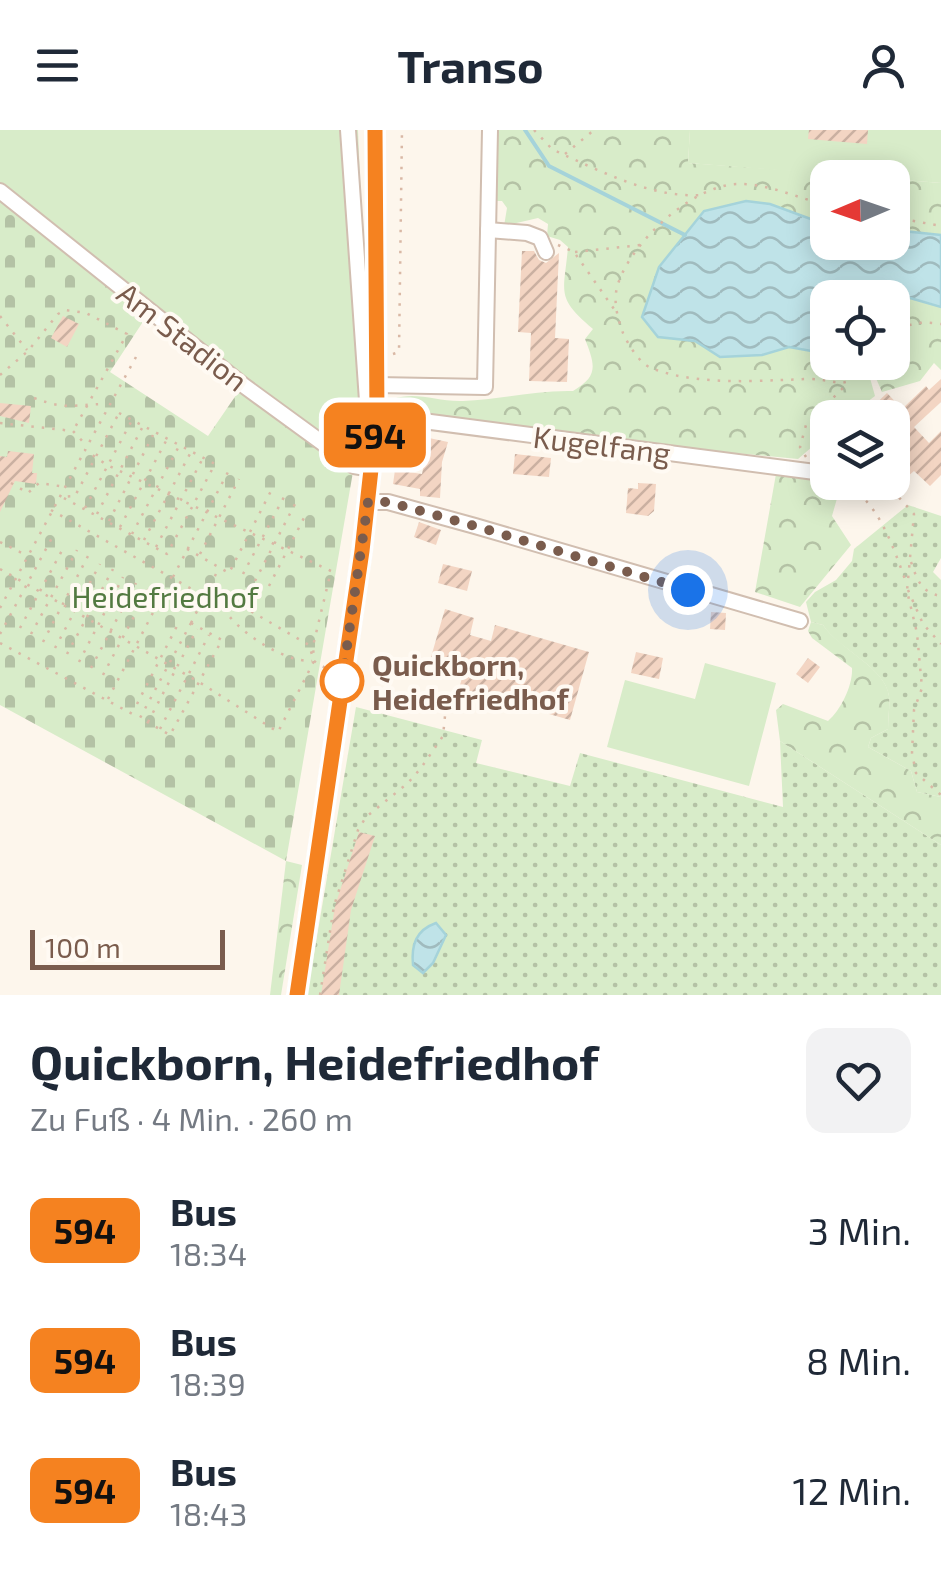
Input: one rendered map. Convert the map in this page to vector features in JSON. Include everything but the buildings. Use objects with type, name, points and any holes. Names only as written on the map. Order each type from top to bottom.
[{"type":"main road","points":[[297,995],[377,415],[375,130]]},
{"type":"street","points":[[348,130],[372,464]]},
{"type":"street","points":[[378,385],[485,387],[490,130]]},
{"type":"street","name":"Am Stadion","points":[[0,192],[243,384],[354,466],[372,464]]},
{"type":"street","points":[[488,230],[527,232],[543,245]]},
{"type":"street","name":"Kugelfang","points":[[377,415],[810,470]]},
{"type":"street","points":[[368,502],[388,502],[800,621]]},
{"type":"path","points":[[378,359],[400,352],[402,130]]},
{"type":"path","points":[[534,130],[564,155],[657,193],[702,195]]},
{"type":"path","points":[[564,155],[594,130]]},
{"type":"path","points":[[615,310],[617,284],[656,226],[702,195],[738,184],[810,200]]},
{"type":"path","points":[[910,220],[941,226]]},
{"type":"path","points":[[543,245],[574,252],[643,245]]},
{"type":"path","points":[[574,252],[615,310],[627,342],[647,367],[695,378],[752,382],[822,380],[838,385],[850,381]]},
{"type":"path","points":[[0,375],[66,310],[86,313],[128,334],[73,431]]},
{"type":"path","points":[[0,316],[28,351]]},
{"type":"path","points":[[910,325],[924,321],[941,324]]},
{"type":"path","points":[[0,608],[136,356]]},
{"type":"path","points":[[833,400],[850,381]]},
{"type":"path","points":[[34,398],[65,410],[108,404]]},
{"type":"path","points":[[118,413],[215,464],[167,554],[62,498],[76,496],[118,413]]},
{"type":"path","points":[[84,509],[132,420]]},
{"type":"path","points":[[810,422],[800,447],[810,458]]},
{"type":"path","points":[[0,423],[73,431],[107,465],[331,571],[313,646],[314,661],[278,732],[199,682],[1,572]]},
{"type":"path","points":[[96,516],[143,426]]},
{"type":"path","points":[[108,522],[154,432]]},
{"type":"path","points":[[119,528],[167,439]]},
{"type":"path","points":[[132,535],[179,445]]},
{"type":"path","points":[[143,542],[191,452]]},
{"type":"path","points":[[155,548],[202,458]]},
{"type":"path","points":[[172,578],[228,472]]},
{"type":"path","points":[[199,556],[239,479]]},
{"type":"path","points":[[11,483],[28,493],[39,484],[68,487]]},
{"type":"path","points":[[188,549],[229,572],[273,487]]},
{"type":"path","points":[[243,574],[284,497]]},
{"type":"path","points":[[864,500],[889,536],[923,624],[941,644]]},
{"type":"path","points":[[901,500],[914,514],[908,588],[922,688],[914,710],[912,752],[916,774],[941,794]]},
{"type":"path","points":[[255,581],[295,504]]},
{"type":"path","points":[[51,510],[222,606],[232,624],[296,662],[314,661]]},
{"type":"path","points":[[269,586],[308,512]]},
{"type":"path","points":[[0,634],[53,536]]},
{"type":"path","points":[[0,542],[27,555]]},
{"type":"path","points":[[20,628],[65,545]]},
{"type":"path","points":[[31,634],[77,550]]},
{"type":"path","points":[[43,642],[88,556]]},
{"type":"path","points":[[911,561],[918,584],[941,596]]},
{"type":"path","points":[[55,648],[100,564]]},
{"type":"path","points":[[140,718],[220,567]]},
{"type":"path","points":[[67,654],[113,569]]},
{"type":"path","points":[[79,662],[123,576]]},
{"type":"path","points":[[91,668],[136,583]]},
{"type":"path","points":[[103,676],[148,588]]},
{"type":"path","points":[[107,700],[157,605]]},
{"type":"path","points":[[222,606],[240,605],[309,645],[314,661],[322,668],[343,672]]},
{"type":"path","points":[[0,643],[170,734],[222,640],[191,624]]},
{"type":"path","points":[[137,704],[178,626]]},
{"type":"path","points":[[148,722],[198,627]]},
{"type":"path","points":[[160,729],[210,634]]},
{"type":"path","points":[[320,995],[334,906],[358,830],[366,816],[408,784],[432,754],[443,736],[446,706]]},
{"type":"green space","points":[[0,130],[358,130],[368,374],[362,450],[354,466],[0,191]]},
{"type":"green space","points":[[496,130],[690,130],[688,163],[810,172],[810,219],[770,204],[746,201],[704,211],[659,267],[642,317],[658,337],[695,341],[720,357],[762,355],[789,347],[810,351],[810,380],[871,380],[875,396],[870,400],[810,400],[810,449],[798,459],[735,453],[714,457],[393,411],[393,399],[402,397],[463,401],[573,391],[591,375],[585,339],[593,329],[572,309],[565,293],[568,247],[547,236],[548,224],[538,218],[504,226],[507,208],[502,201],[496,201]]},
{"type":"green space","points":[[690,130],[941,130],[941,183],[910,181],[910,160],[810,160],[810,173],[688,163]]},
{"type":"green space","points":[[910,180],[941,183],[941,235],[910,232]]},
{"type":"green space","name":"Heidefriedhof","points":[[0,191],[150,311],[110,372],[208,436],[243,385],[354,466],[286,861],[0,705]]},
{"type":"green space","points":[[910,298],[941,307],[941,370],[934,363],[920,381],[882,392],[877,380],[910,380]]},
{"type":"green space","points":[[776,474],[810,478],[810,500],[837,500],[832,516],[851,545],[800,607],[755,592]]},
{"type":"green space","points":[[908,505],[941,516],[941,558],[933,572],[941,580],[941,797],[917,792],[911,771],[868,747],[871,738],[888,729],[886,686],[823,625],[811,622],[806,602],[836,580],[852,561],[854,549]]},
{"type":"green space","points":[[811,622],[823,625],[871,667],[886,686],[888,729],[871,738],[868,747],[911,771],[917,792],[941,797],[941,845],[780,741],[776,710],[783,704],[828,721],[842,704],[850,682],[852,668],[812,638],[808,631]]},
{"type":"green space","points":[[705,663],[776,683],[749,786],[607,747],[625,680],[695,699]]},
{"type":"green space","points":[[356,707],[482,740],[476,763],[570,786],[580,753],[783,807],[780,741],[941,845],[941,995],[307,995]]},
{"type":"green space","points":[[286,861],[302,865],[281,995],[270,995]]},
{"type":"water","points":[[746,201],[770,204],[810,219],[810,260],[910,260],[910,232],[941,235],[941,307],[910,298],[910,280],[810,280],[810,351],[789,347],[762,355],[720,357],[695,341],[658,337],[642,317],[659,267],[704,211]]},
{"type":"water","points":[[436,923],[446,935],[433,963],[423,973],[413,965],[414,945],[419,934]]},
{"type":"waterway","points":[[525,130],[549,166],[685,235]]},
{"type":"bus line","name":"594","points":[[297,995],[362,551],[377,415],[375,130]]},
{"type":"place","name":"Quickborn, Heidefriedhof","points":[[342,681]]},
{"type":"route","points":[[342,681],[368,502],[388,502],[688,590]]}]
